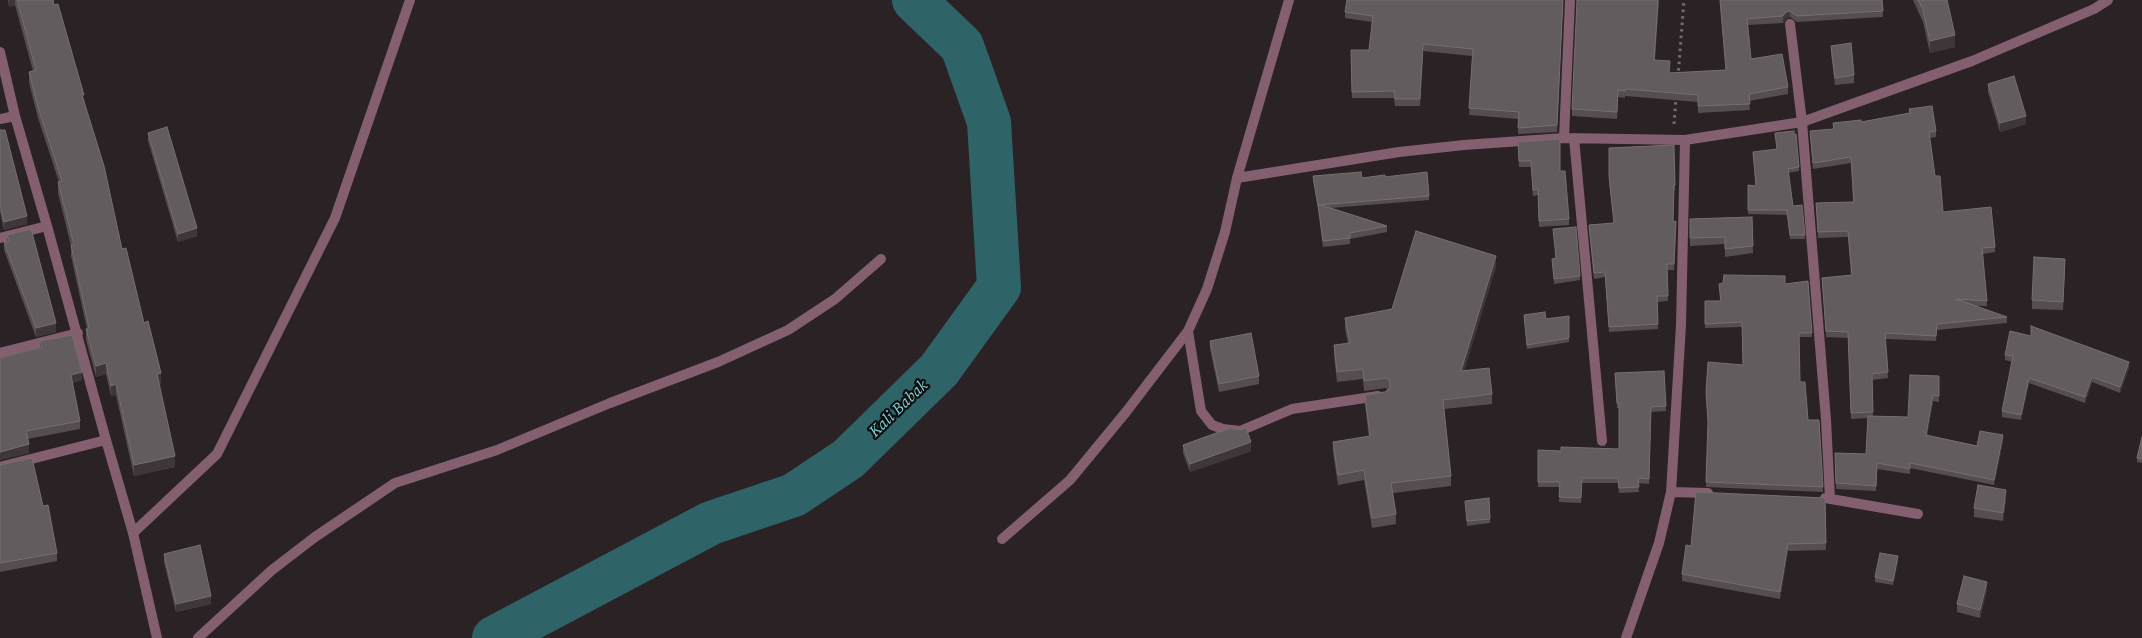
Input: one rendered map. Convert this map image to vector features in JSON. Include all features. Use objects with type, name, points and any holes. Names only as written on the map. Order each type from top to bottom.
[{"type":"street","points":[[133,533],[217,454],[335,218],[410,0]]},
{"type":"street","points":[[1002,540],[1070,480],[1126,412],[1188,331],[1208,289],[1225,232],[1237,178],[1289,0]]},
{"type":"street","points":[[1570,0],[1569,138],[1602,441]]},
{"type":"street","points":[[1237,178],[1399,152],[1464,145],[1569,138],[1685,140],[1802,122],[1972,61],[2094,9],[2108,0]]},
{"type":"street","points":[[1790,24],[1802,122],[1826,420],[1830,499]]},
{"type":"street","points":[[0,52],[14,116],[48,226],[133,533],[157,638]]},
{"type":"street","points":[[0,119],[14,116]]},
{"type":"street","points":[[1626,638],[1659,543],[1671,492],[1681,325],[1685,140]]},
{"type":"street","points":[[0,238],[48,226]]},
{"type":"street","points":[[198,638],[272,570],[315,537],[396,483],[497,450],[610,403],[718,362],[788,330],[835,299],[881,259]]},
{"type":"street","points":[[1188,331],[1201,411],[1212,425],[1223,430],[1240,430],[1292,409],[1384,395]]},
{"type":"street","points":[[0,353],[78,333]]},
{"type":"street","points":[[0,467],[106,440]]},
{"type":"street","points":[[1671,492],[1721,494]]},
{"type":"street","points":[[1810,498],[1830,499],[1918,514]]},
{"type":"path","points":[[1678,83],[1684,0]]},
{"type":"path","points":[[1673,140],[1677,92]]},
{"type":"building","points":[[17,0],[53,0],[54,5],[58,4],[84,95],[82,95],[104,166],[122,249],[126,248],[144,323],[148,321],[161,373],[157,374],[175,456],[134,465],[116,384],[111,386],[106,363],[96,366],[86,329],[89,328],[71,245],[74,245],[58,182],[62,181],[38,107],[29,72],[36,70]]},
{"type":"building","points":[[1347,0],[1563,0],[1557,125],[1518,128],[1519,112],[1469,108],[1473,49],[1423,44],[1420,99],[1395,99],[1394,91],[1352,92],[1351,50],[1369,50],[1373,16],[1345,12]]},
{"type":"building","points":[[1577,0],[1658,0],[1654,60],[1670,61],[1669,73],[1726,70],[1720,0],[1882,0],[1883,11],[1797,16],[1790,11],[1786,12],[1783,16],[1747,19],[1751,59],[1782,54],[1788,87],[1749,94],[1750,104],[1698,106],[1698,95],[1618,90],[1617,112],[1572,109]]},
{"type":"building","points":[[1918,0],[1947,0],[1955,35],[1930,41],[1923,10]]},
{"type":"building","points":[[1851,43],[1854,75],[1835,78],[1831,46]]},
{"type":"building","points":[[2014,76],[2026,116],[2000,123],[1988,84]]},
{"type":"building","points":[[1932,106],[1936,131],[1929,132],[1935,176],[1940,176],[1943,212],[1991,207],[1995,247],[1982,248],[1987,301],[1956,299],[2007,317],[1937,324],[1936,336],[1885,333],[1888,372],[1872,374],[1873,412],[1851,413],[1848,332],[1826,331],[1822,278],[1852,275],[1848,231],[1818,232],[1816,203],[1854,202],[1851,157],[1813,163],[1810,131],[1834,129],[1833,123],[1861,120],[1861,122],[1910,113],[1909,109]]},
{"type":"building","points":[[167,127],[197,228],[178,234],[148,133]]},
{"type":"building","points":[[0,130],[5,130],[27,216],[4,222],[0,204]]},
{"type":"building","points":[[1794,131],[1794,134],[1796,134],[1799,167],[1788,169],[1793,206],[1802,205],[1805,235],[1790,235],[1787,210],[1748,210],[1748,185],[1756,186],[1753,152],[1777,149],[1775,133]]},
{"type":"building","points":[[1560,139],[1560,171],[1565,171],[1569,219],[1539,221],[1538,189],[1533,190],[1531,161],[1519,161],[1518,142]]},
{"type":"building","points":[[1674,145],[1675,185],[1673,222],[1676,221],[1674,264],[1667,264],[1668,296],[1657,296],[1658,324],[1609,327],[1605,272],[1594,273],[1589,225],[1614,223],[1609,176],[1609,148]]},
{"type":"building","points":[[1361,172],[1362,178],[1427,172],[1429,196],[1318,205],[1313,176]]},
{"type":"building","points":[[1318,204],[1387,226],[1350,233],[1350,238],[1323,241]]},
{"type":"building","points":[[1752,217],[1753,246],[1725,249],[1725,237],[1690,238],[1690,219]]},
{"type":"building","points":[[1576,227],[1580,276],[1554,279],[1552,259],[1556,258],[1553,229]]},
{"type":"building","points":[[31,229],[56,323],[36,328],[4,242],[9,241],[7,235]]},
{"type":"building","points":[[1416,231],[1496,256],[1461,371],[1489,368],[1492,394],[1443,400],[1451,476],[1391,483],[1396,514],[1372,518],[1364,470],[1338,475],[1333,442],[1370,436],[1365,395],[1385,392],[1390,388],[1390,381],[1386,378],[1364,381],[1363,369],[1337,372],[1334,345],[1350,343],[1345,318],[1392,309]]},
{"type":"building","points":[[2034,257],[2065,259],[2063,302],[2032,300]]},
{"type":"building","points":[[1724,275],[1785,276],[1785,284],[1808,281],[1812,333],[1799,333],[1800,382],[1805,382],[1808,420],[1819,420],[1823,487],[1706,482],[1708,362],[1743,365],[1742,322],[1705,324],[1705,301],[1721,301],[1719,284],[1723,283]]},
{"type":"building","points":[[1545,312],[1546,319],[1569,316],[1569,338],[1527,345],[1524,315]]},
{"type":"building","points":[[2031,326],[2129,362],[2120,387],[2092,377],[2085,397],[2029,378],[2021,415],[2002,411],[2013,356],[2005,355],[2010,331],[2031,336]]},
{"type":"building","points":[[1251,333],[1259,376],[1219,384],[1210,341]]},
{"type":"building","points":[[72,335],[82,372],[71,375],[80,421],[26,431],[29,444],[0,452],[0,358],[42,347],[40,341]]},
{"type":"building","points":[[1664,371],[1666,406],[1651,407],[1649,479],[1638,478],[1639,487],[1619,488],[1618,478],[1582,478],[1581,498],[1559,497],[1560,482],[1538,482],[1538,450],[1561,451],[1561,447],[1619,449],[1619,403],[1617,403],[1615,373]]},
{"type":"building","points":[[1910,375],[1939,376],[1939,396],[1933,395],[1926,435],[1977,446],[1980,431],[2003,435],[1994,480],[1910,463],[1910,469],[1877,463],[1876,486],[1836,483],[1835,453],[1866,454],[1868,416],[1908,417]]},
{"type":"building","points":[[1230,428],[1240,430],[1246,428],[1251,442],[1190,464],[1183,445]]},
{"type":"building","points":[[2142,437],[2142,459],[2137,458]]},
{"type":"building","points":[[32,458],[43,506],[48,505],[57,553],[0,563],[0,465]]},
{"type":"building","points":[[1978,485],[2006,490],[2003,513],[1974,508]]},
{"type":"building","points":[[1696,492],[1825,498],[1826,543],[1788,544],[1780,592],[1682,574],[1686,545],[1691,546]]},
{"type":"building","points":[[1489,498],[1490,519],[1467,521],[1465,501]]},
{"type":"building","points":[[200,545],[211,596],[176,604],[164,554]]},
{"type":"building","points":[[1880,553],[1898,556],[1893,581],[1875,577]]},
{"type":"building","points":[[1964,576],[1987,582],[1980,610],[1957,604]]},
{"type":"waterway","name":"Kali Babak","points":[[494,638],[711,523],[794,495],[848,459],[939,370],[999,287],[989,122],[962,46],[914,0]]}]
